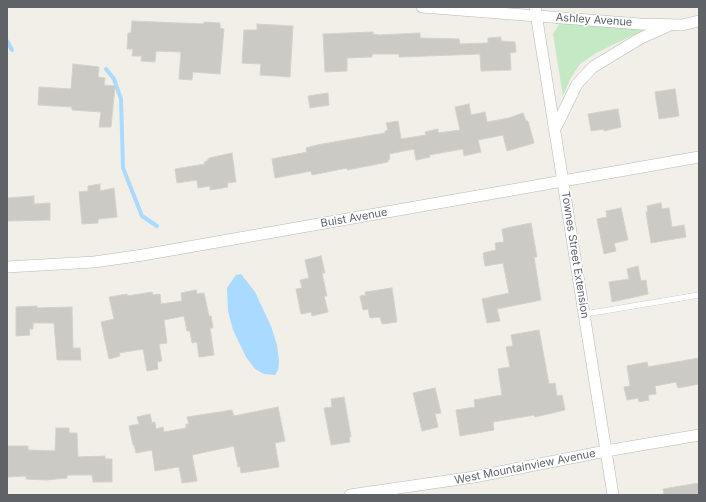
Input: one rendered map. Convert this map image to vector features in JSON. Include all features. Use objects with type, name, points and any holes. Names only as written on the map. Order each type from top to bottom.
[{"type":"street","name":"Ashley Avenue","points":[[422,7],[536,12],[670,25],[682,25],[699,21]]},
{"type":"street","name":"Townes Street Extension","points":[[536,12],[556,127],[613,495]]},
{"type":"street","name":"Ashley Avenue","points":[[556,127],[577,84],[593,67],[641,38],[670,25]]},
{"type":"street","name":"Buist Avenue","points":[[7,267],[94,262],[136,256],[699,157]]},
{"type":"street","name":"West Mountainview Avenue","points":[[350,495],[474,477],[606,451],[699,435]]},
{"type":"lane","points":[[585,314],[699,295]]},
{"type":"green space","points":[[560,23],[646,29],[596,53],[580,64],[570,79],[563,96],[553,34]]},
{"type":"water","points":[[241,274],[255,292],[271,326],[277,345],[279,361],[278,370],[275,375],[264,374],[255,369],[246,357],[233,330],[228,311],[227,288],[236,275]]},
{"type":"building","points":[[132,21],[204,24],[204,22],[220,23],[220,28],[224,29],[220,74],[193,72],[192,80],[179,79],[181,52],[156,51],[155,62],[141,61],[142,56],[132,56],[133,49],[127,49],[128,33],[131,33]]},
{"type":"building","points":[[257,24],[293,26],[290,77],[260,75],[261,64],[242,63],[244,30],[257,30]]},
{"type":"building","points":[[373,32],[373,34],[379,35],[420,33],[420,38],[459,39],[460,44],[488,43],[488,38],[501,37],[501,41],[515,42],[516,52],[510,53],[511,70],[481,71],[480,54],[399,57],[399,54],[372,54],[372,57],[347,58],[347,71],[325,72],[323,34]]},
{"type":"building","points":[[73,64],[99,67],[98,77],[105,78],[104,85],[115,86],[111,127],[99,127],[101,112],[72,110],[72,107],[38,105],[39,87],[71,89]]},
{"type":"building","points":[[675,89],[679,116],[659,119],[655,92]]},
{"type":"building","points":[[328,93],[329,105],[310,108],[308,96]]},
{"type":"building","points":[[469,104],[471,115],[485,112],[487,122],[509,118],[523,113],[526,121],[528,121],[534,143],[507,151],[503,135],[478,140],[481,152],[464,156],[463,149],[429,155],[430,157],[416,160],[414,149],[389,154],[390,159],[388,162],[312,175],[311,171],[275,178],[272,159],[307,152],[306,148],[317,145],[385,133],[385,131],[388,130],[386,123],[398,121],[401,139],[426,135],[425,132],[438,129],[438,133],[460,130],[455,107]]},
{"type":"building","points":[[618,109],[621,127],[604,131],[604,129],[591,131],[588,114]]},
{"type":"building","points":[[232,153],[236,182],[227,183],[228,187],[210,190],[210,186],[198,188],[197,180],[177,183],[175,169],[205,164],[204,162],[209,158]]},
{"type":"building","points":[[100,184],[100,191],[114,188],[117,217],[98,219],[98,223],[82,224],[79,192],[88,191],[88,186]]},
{"type":"building","points":[[34,196],[34,204],[50,203],[50,220],[7,221],[7,198]]},
{"type":"building","points":[[661,203],[662,209],[669,208],[672,227],[684,225],[686,237],[651,243],[646,212],[648,212],[647,206]]},
{"type":"building","points":[[621,208],[628,240],[614,243],[616,251],[604,254],[597,219],[607,217],[606,211]]},
{"type":"building","points":[[531,223],[537,257],[534,257],[541,300],[497,309],[500,321],[487,323],[482,299],[509,293],[503,263],[485,266],[483,253],[496,250],[495,243],[504,242],[502,229]]},
{"type":"building","points":[[321,256],[325,273],[322,273],[327,296],[324,296],[328,312],[312,316],[311,312],[301,314],[296,289],[302,288],[300,280],[309,278],[305,260]]},
{"type":"building","points":[[638,266],[641,281],[646,280],[648,294],[612,302],[609,282],[629,279],[627,269]]},
{"type":"building","points":[[392,288],[397,322],[382,324],[380,317],[370,318],[368,309],[363,310],[360,296],[366,295],[365,292]]},
{"type":"building","points":[[196,290],[197,294],[204,293],[209,316],[211,316],[213,328],[210,328],[214,355],[199,357],[197,342],[192,343],[190,331],[187,331],[184,316],[164,320],[167,343],[159,344],[162,361],[157,362],[158,369],[147,371],[143,349],[119,353],[120,356],[109,359],[101,322],[114,319],[109,297],[127,294],[128,296],[152,292],[153,295],[160,294],[161,304],[182,301],[181,293]]},
{"type":"building","points":[[37,306],[37,308],[72,307],[73,348],[80,348],[81,360],[57,360],[54,323],[33,323],[33,329],[29,329],[30,335],[16,336],[16,307]]},
{"type":"building","points":[[539,330],[549,384],[555,383],[557,396],[562,395],[565,410],[535,417],[534,415],[493,422],[494,430],[460,436],[456,410],[475,407],[474,400],[502,395],[498,369],[510,367],[506,347],[513,346],[511,335]]},
{"type":"building","points":[[699,358],[699,384],[678,388],[676,382],[655,386],[656,394],[648,395],[649,400],[639,402],[638,398],[627,400],[624,387],[630,386],[627,366],[647,362],[648,367]]},
{"type":"building","points":[[435,388],[441,413],[435,414],[438,427],[422,431],[413,393]]},
{"type":"building","points":[[344,397],[351,437],[349,437],[350,442],[331,445],[324,408],[332,407],[331,399]]},
{"type":"building","points":[[278,407],[285,441],[275,443],[279,467],[241,473],[240,466],[238,467],[234,446],[192,455],[197,481],[182,483],[179,467],[155,471],[152,450],[136,453],[129,426],[139,424],[137,417],[150,414],[152,423],[155,422],[156,429],[163,427],[164,432],[186,428],[186,424],[189,424],[187,417],[232,410],[234,416]]},
{"type":"building","points":[[56,428],[69,428],[69,433],[77,433],[78,457],[105,456],[105,459],[112,459],[112,482],[93,482],[92,475],[67,475],[67,478],[46,480],[26,479],[26,476],[7,477],[7,446],[28,446],[28,450],[55,451]]},
{"type":"building","points":[[699,483],[699,495],[664,495],[663,489]]},
{"type":"waterway","points":[[7,41],[12,50]]},
{"type":"waterway","points":[[106,69],[114,79],[121,99],[123,168],[142,216],[157,226]]}]
